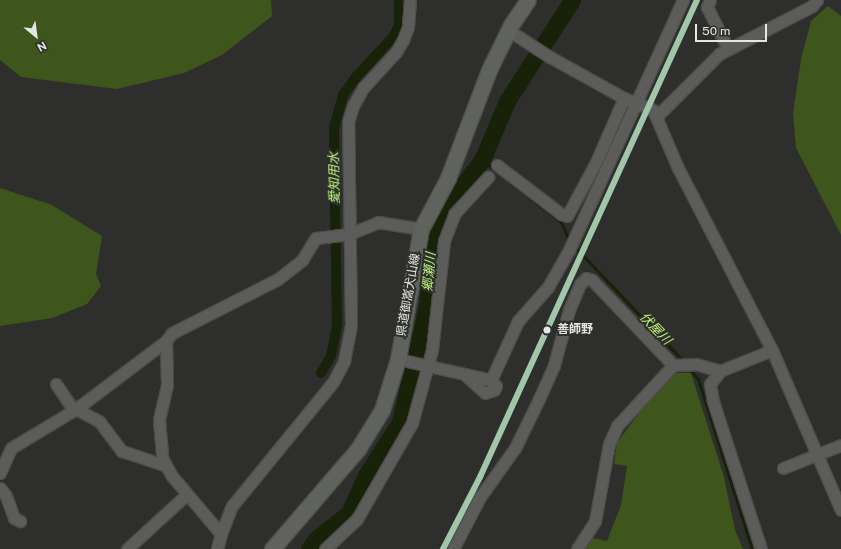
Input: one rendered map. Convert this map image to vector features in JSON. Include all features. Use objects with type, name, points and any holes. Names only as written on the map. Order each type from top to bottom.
[{"type":"main road","name":"県道御嵩犬山線","points":[[277,546],[371,431],[382,410],[401,360],[421,229],[448,178],[476,98],[508,30],[528,0]]},
{"type":"street","points":[[217,549],[232,506],[333,382],[344,361],[351,336],[348,122],[352,106],[363,88],[396,52],[403,40],[408,27],[410,0]]},
{"type":"street","points":[[401,360],[466,376],[491,380],[518,321],[548,287],[569,250],[683,0]]},
{"type":"street","points":[[710,0],[707,7],[728,49]]},
{"type":"street","points":[[657,116],[728,49],[812,6],[817,0]]},
{"type":"street","points":[[508,30],[531,46],[624,98],[648,106],[657,116],[678,168],[772,350],[841,510]]},
{"type":"street","points":[[497,165],[561,214],[567,216],[596,162],[624,98]]},
{"type":"street","points":[[325,549],[350,528],[367,503],[412,423],[429,367],[444,241],[455,213],[488,177]]},
{"type":"street","points":[[0,473],[11,448],[75,410],[166,341],[172,333],[189,323],[258,291],[278,279],[302,260],[316,238],[324,235],[349,234],[378,222],[421,229]]},
{"type":"street","points":[[453,549],[480,497],[515,448],[554,365],[569,310],[580,284],[586,278],[592,280],[673,365]]},
{"type":"street","points":[[166,341],[167,385],[159,420],[164,465],[221,534]]},
{"type":"street","points":[[761,549],[713,401],[710,384],[720,371],[772,350]]},
{"type":"street","points":[[577,549],[595,521],[609,444],[617,426],[673,365],[696,364],[720,371]]},
{"type":"street","points":[[56,384],[75,410],[99,421],[122,451],[164,465]]},
{"type":"street","points":[[783,468],[841,445]]},
{"type":"street","points":[[0,488],[6,496],[14,518],[20,521]]},
{"type":"street","points":[[127,549],[187,494]]},
{"type":"green space","points":[[0,0],[271,0],[272,16],[222,55],[184,73],[117,89],[21,77],[0,60]]},
{"type":"green space","points":[[828,6],[841,16],[841,235],[796,148],[793,113],[801,59],[811,21]]},
{"type":"green space","points":[[0,188],[52,205],[102,236],[96,274],[101,286],[87,304],[52,318],[0,326]]},
{"type":"green space","points":[[674,373],[691,373],[724,477],[735,530],[743,549],[586,549],[593,538],[607,541],[621,505],[627,466],[614,464],[617,443],[647,402]]},
{"type":"waterway","name":"愛知用水","points":[[321,373],[331,356],[337,326],[334,127],[343,95],[356,77],[393,37],[399,26],[399,0]]},
{"type":"waterway","name":"郷瀬川","points":[[309,549],[316,539],[349,513],[366,475],[400,422],[427,307],[433,242],[446,207],[482,160],[507,101],[572,0]]},
{"type":"waterway","name":"伏屋川","points":[[482,160],[495,170]]},
{"type":"waterway","name":"伏屋川","points":[[509,181],[561,222],[570,242]]},
{"type":"waterway","name":"伏屋川","points":[[574,246],[683,361]]},
{"type":"waterway","name":"伏屋川","points":[[688,367],[698,379],[752,549]]},
{"type":"transit line","points":[[443,549],[480,477],[697,0]]},
{"type":"place","name":"善師野","points":[[547,330]]}]
